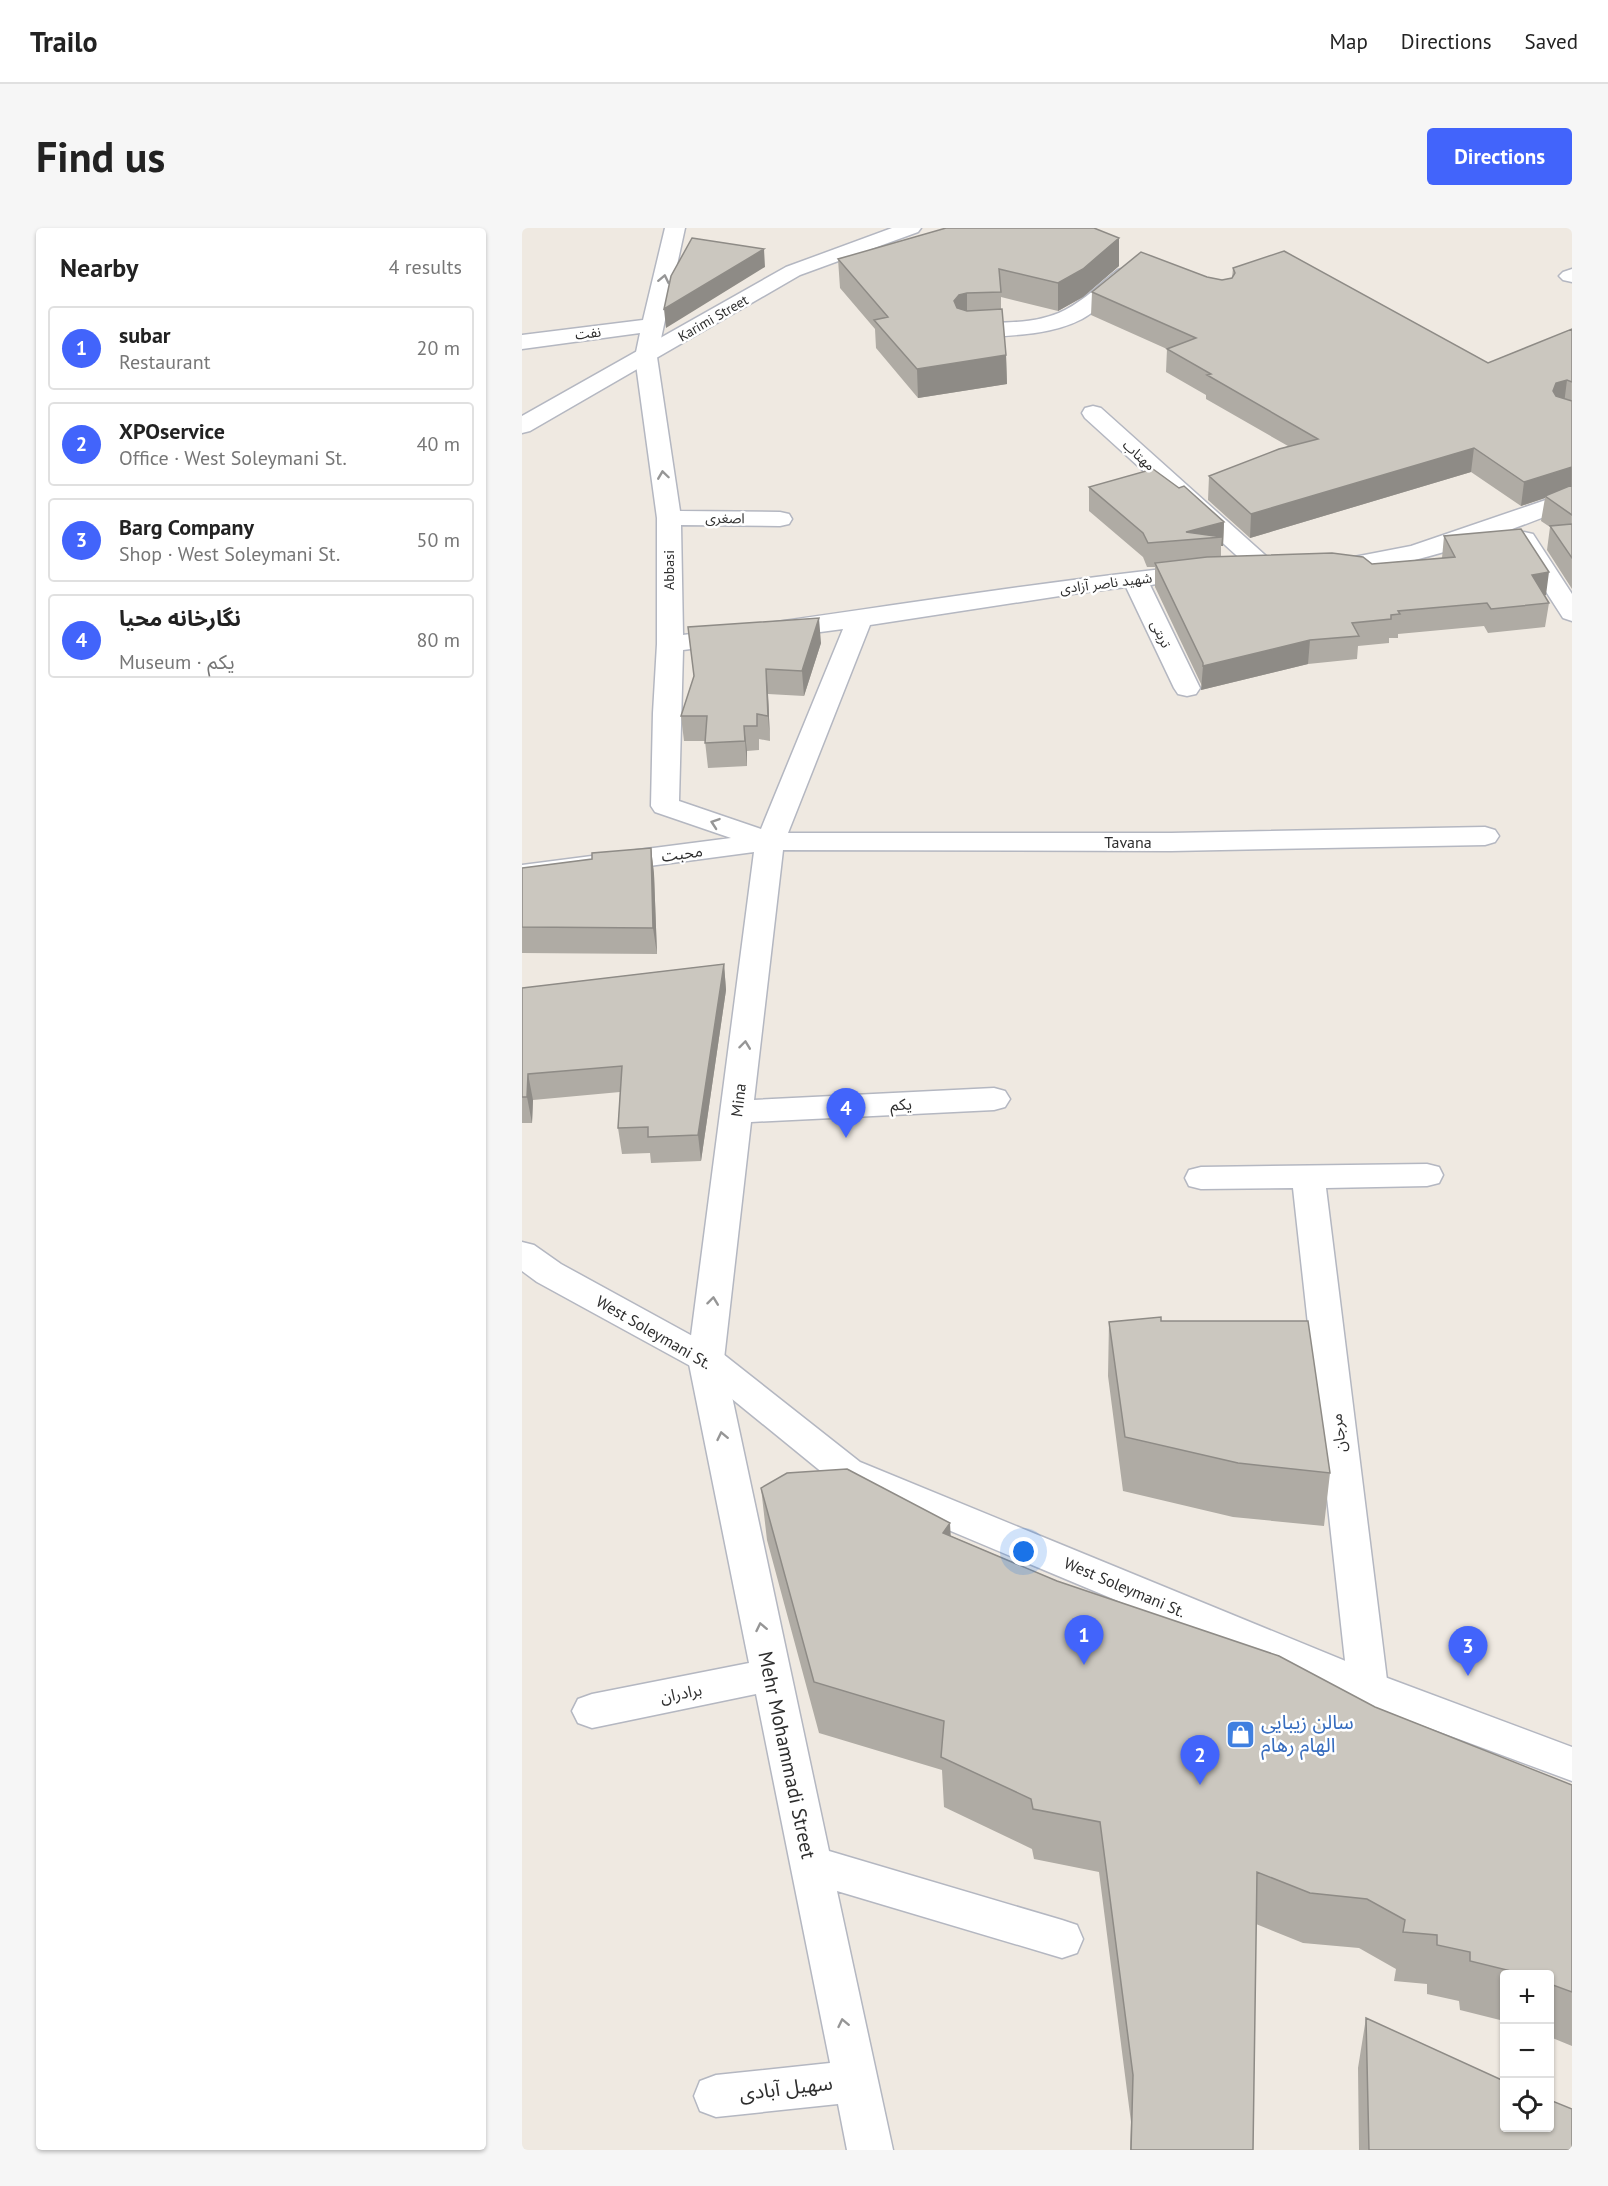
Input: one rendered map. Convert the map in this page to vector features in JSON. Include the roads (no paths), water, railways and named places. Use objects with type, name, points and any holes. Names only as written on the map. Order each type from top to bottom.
[{"type":"street","name":"Abbasi","points":[[675,228],[646,357],[669,518],[670,644],[666,713],[665,806],[770,841]]},
{"type":"street","name":"Karimi Street","points":[[522,426],[793,271],[911,228]]},
{"type":"street","points":[[968,331],[1034,325],[1066,318],[1087,305],[1138,263],[1117,255]]},
{"type":"street","name":"نفت","points":[[522,342],[655,325]]},
{"type":"street","name":"مهتاب","points":[[1093,413],[1284,568]]},
{"type":"street","name":"شهید ناصر آزادی","points":[[670,644],[1135,579],[1231,570],[1331,567],[1403,554],[1513,521],[1572,498]]},
{"type":"street","name":"اصغری","points":[[669,518],[780,519]]},
{"type":"street","points":[[1513,521],[1572,613]]},
{"type":"street","name":"تربتی","points":[[1135,579],[1187,688]]},
{"type":"street","name":"Mina","points":[[706,1359],[770,841],[860,619]]},
{"type":"street","name":"Tavana","points":[[770,841],[1171,842],[1485,836]]},
{"type":"street","name":"محبت","points":[[522,874],[770,841]]},
{"type":"street","name":"یکم","points":[[737,1112],[994,1099]]},
{"type":"street","points":[[1201,1178],[1427,1175]]},
{"type":"street","name":"مرجان","points":[[1308,1177],[1368,1688]]},
{"type":"street","name":"West Soleymani St.","points":[[531,1264],[706,1359],[847,1472],[1368,1688],[1572,1764]]},
{"type":"street","name":"Mehr Mohammadi Street","points":[[706,1359],[870,2150]]},
{"type":"street","name":"برادران","points":[[592,1711],[771,1675]]},
{"type":"street","points":[[810,1864],[1062,1939]]},
{"type":"street","name":"سهیل آبادی","points":[[716,2096],[855,2080]]},
{"type":"place","name":"نگارخانه محیا","points":[[846,1138]]},
{"type":"place","name":"subar","points":[[1084,1665]]},
{"type":"place","name":"Barg Company","points":[[1468,1676]]},
{"type":"place","name":"سالن زیبایی الهام رهام","points":[[1240,1734]]},
{"type":"place","name":"XPOservice","points":[[1200,1785]]}]
